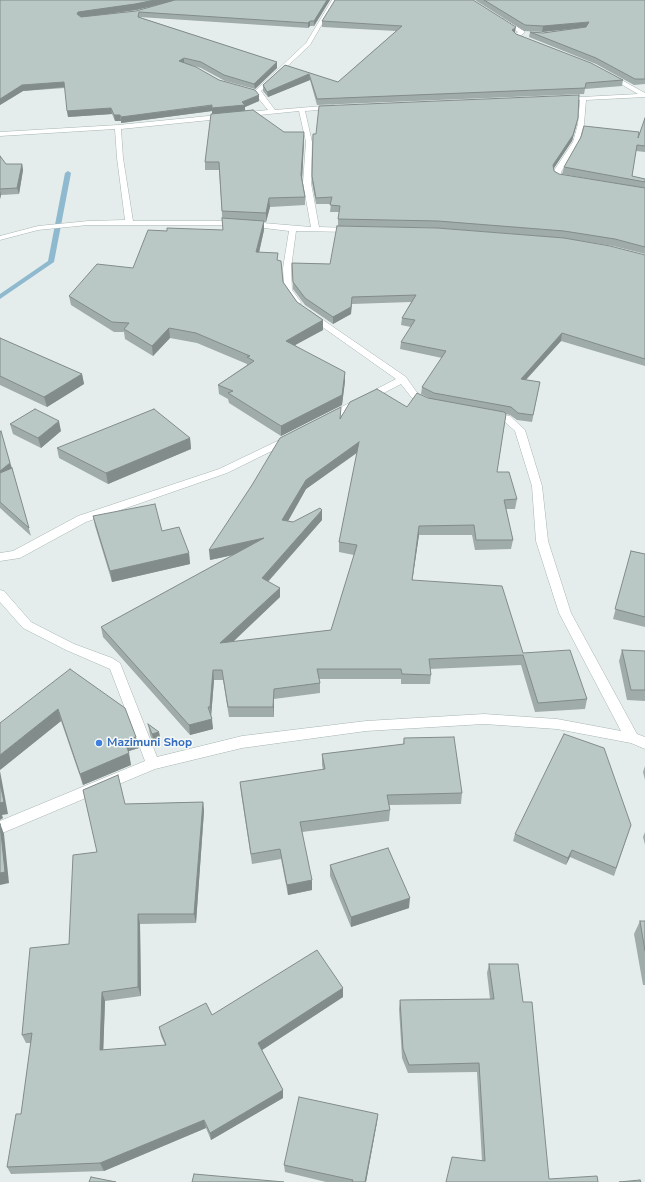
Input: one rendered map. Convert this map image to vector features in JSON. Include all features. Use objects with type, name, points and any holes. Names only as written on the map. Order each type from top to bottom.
[{"type":"street","points":[[273,112],[255,94],[308,44],[334,0]]},
{"type":"street","points":[[496,16],[522,33]]},
{"type":"street","points":[[530,43],[516,36],[522,33],[531,34]]},
{"type":"street","points":[[604,72],[645,95]]},
{"type":"street","points":[[553,99],[645,95]]},
{"type":"street","points":[[575,181],[558,177],[557,172],[576,142],[581,124],[583,98]]},
{"type":"street","points":[[0,134],[118,127],[302,109],[340,107]]},
{"type":"street","points":[[302,109],[308,142],[307,183],[315,229]]},
{"type":"street","points":[[118,127],[120,158],[129,222]]},
{"type":"street","points":[[0,130],[13,133]]},
{"type":"street","points":[[0,238],[52,226],[129,222],[239,223],[292,229],[360,230]]},
{"type":"street","points":[[292,229],[286,268],[288,290],[301,308],[403,379],[415,396],[437,405]]},
{"type":"street","points":[[317,424],[403,379]]},
{"type":"street","points":[[478,413],[506,418],[520,430],[537,486],[542,541],[565,613],[632,738]]},
{"type":"street","points":[[0,557],[16,555],[82,519],[223,471],[303,431]]},
{"type":"street","points":[[0,594],[26,625],[70,647],[107,661],[115,666],[153,764]]},
{"type":"street","points":[[0,828],[86,790],[153,764],[242,742],[366,726],[476,719],[557,724],[632,738],[645,743]]},
{"type":"building","points":[[0,0],[155,0],[78,12],[77,14],[81,17],[136,11],[175,0],[327,0],[314,21],[310,21],[308,23],[139,12],[138,17],[277,62],[254,84],[224,75],[201,62],[184,58],[179,61],[196,67],[219,80],[255,90],[259,95],[242,102],[245,105],[212,108],[212,105],[121,117],[120,115],[114,115],[111,108],[67,111],[64,82],[22,85],[0,99]]},
{"type":"building","points":[[335,0],[473,0],[516,27],[512,30],[516,34],[591,63],[623,80],[586,83],[585,88],[317,99],[309,74],[267,92],[263,85],[285,65],[338,82],[402,26],[322,21]]},
{"type":"building","points":[[484,0],[645,0],[645,79],[635,79],[596,58],[530,32],[543,33],[586,27],[589,22],[543,26],[525,25]]},
{"type":"building","points":[[579,95],[578,118],[573,135],[553,165],[554,171],[559,174],[645,188],[645,247],[615,239],[564,231],[438,221],[338,219],[340,206],[330,205],[332,197],[316,198],[312,176],[313,134],[316,134],[319,106]]},
{"type":"building","points":[[253,110],[284,132],[304,132],[301,175],[305,197],[269,198],[266,213],[222,211],[219,162],[205,162],[211,114]]},
{"type":"building","points":[[645,118],[645,146],[637,145],[632,176],[645,179],[645,182],[564,167],[581,137],[584,126],[639,132],[638,138]]},
{"type":"building","points":[[0,156],[6,164],[22,164],[17,188],[0,189]]},
{"type":"building","points":[[222,218],[264,221],[256,252],[278,253],[277,260],[281,261],[283,282],[297,302],[323,320],[286,341],[345,372],[342,395],[281,426],[228,393],[233,391],[218,385],[254,361],[247,357],[250,356],[196,333],[169,328],[152,346],[124,329],[129,323],[112,322],[69,296],[97,264],[133,268],[148,230],[167,231],[167,228],[223,230]]},
{"type":"building","points":[[337,226],[437,228],[564,238],[610,246],[645,255],[645,359],[562,333],[521,379],[540,382],[533,415],[518,413],[511,407],[434,393],[422,387],[446,351],[401,342],[415,320],[402,318],[416,295],[352,297],[351,307],[333,317],[305,298],[293,282],[292,263],[330,264]]},
{"type":"building","points":[[0,338],[82,374],[44,397],[0,376]]},
{"type":"building","points":[[377,389],[407,407],[417,393],[428,398],[504,412],[506,414],[497,472],[509,472],[517,499],[504,500],[513,540],[476,540],[474,525],[419,526],[412,580],[502,586],[523,653],[570,650],[587,699],[538,703],[523,655],[429,659],[431,675],[402,674],[401,669],[317,669],[320,683],[274,689],[273,707],[228,707],[222,670],[213,670],[210,707],[208,707],[212,719],[189,725],[101,627],[264,538],[209,550],[252,485],[280,438],[341,407],[340,419],[350,402]],"holes":[[[359,442],[339,542],[357,545],[331,630],[220,643],[280,588],[262,578],[322,510],[320,508],[293,522],[282,520],[306,480]]]},
{"type":"building","points":[[35,409],[59,421],[38,438],[10,424]]},
{"type":"building","points":[[154,409],[190,438],[106,473],[57,448]]},
{"type":"building","points":[[1,431],[10,463],[0,471],[0,432]]},
{"type":"building","points":[[12,468],[29,528],[0,502],[0,473]]},
{"type":"building","points":[[155,504],[162,531],[179,527],[189,553],[110,571],[93,516]]},
{"type":"building","points":[[631,551],[645,554],[645,617],[615,609]]},
{"type":"building","points":[[622,650],[645,651],[645,690],[631,690]]},
{"type":"building","points":[[70,669],[125,708],[136,737],[124,740],[129,753],[80,774],[58,709],[0,755],[0,723]]},
{"type":"building","points":[[148,724],[159,732],[152,734]]},
{"type":"building","points":[[564,734],[604,748],[631,825],[616,868],[572,850],[568,858],[515,834]]},
{"type":"building","points":[[454,737],[462,793],[387,795],[390,810],[300,822],[312,880],[287,885],[280,849],[251,854],[240,782],[325,769],[322,754],[404,744],[404,738]]},
{"type":"building","points":[[118,775],[125,804],[203,802],[194,914],[138,914],[138,987],[102,992],[100,1050],[166,1045],[159,1027],[206,1003],[212,1015],[317,950],[343,988],[258,1043],[283,1090],[210,1133],[204,1120],[100,1163],[7,1167],[16,1114],[21,1114],[32,1033],[22,1035],[30,948],[69,944],[73,855],[97,852],[83,790]]},
{"type":"building","points":[[0,783],[4,802],[0,803]]},
{"type":"building","points":[[0,824],[5,872],[0,873]]},
{"type":"building","points":[[388,848],[410,898],[351,917],[330,865]]},
{"type":"building","points":[[640,921],[645,921],[645,951]]},
{"type":"building","points":[[489,964],[518,964],[523,1002],[532,1002],[549,1179],[597,1176],[598,1182],[446,1182],[452,1157],[485,1161],[479,1063],[409,1065],[403,1049],[400,1000],[494,999]]},
{"type":"building","points":[[299,1097],[378,1114],[365,1182],[352,1182],[353,1180],[284,1165]]},
{"type":"building","points":[[194,1174],[284,1182],[192,1182]]},
{"type":"building","points":[[91,1177],[116,1182],[89,1182]]},
{"type":"building","points":[[640,1180],[641,1182],[619,1182]]},
{"type":"waterway","points":[[0,297],[51,262],[68,173]]},
{"type":"place","name":"Mazimuni Shop","points":[[99,743]]}]
